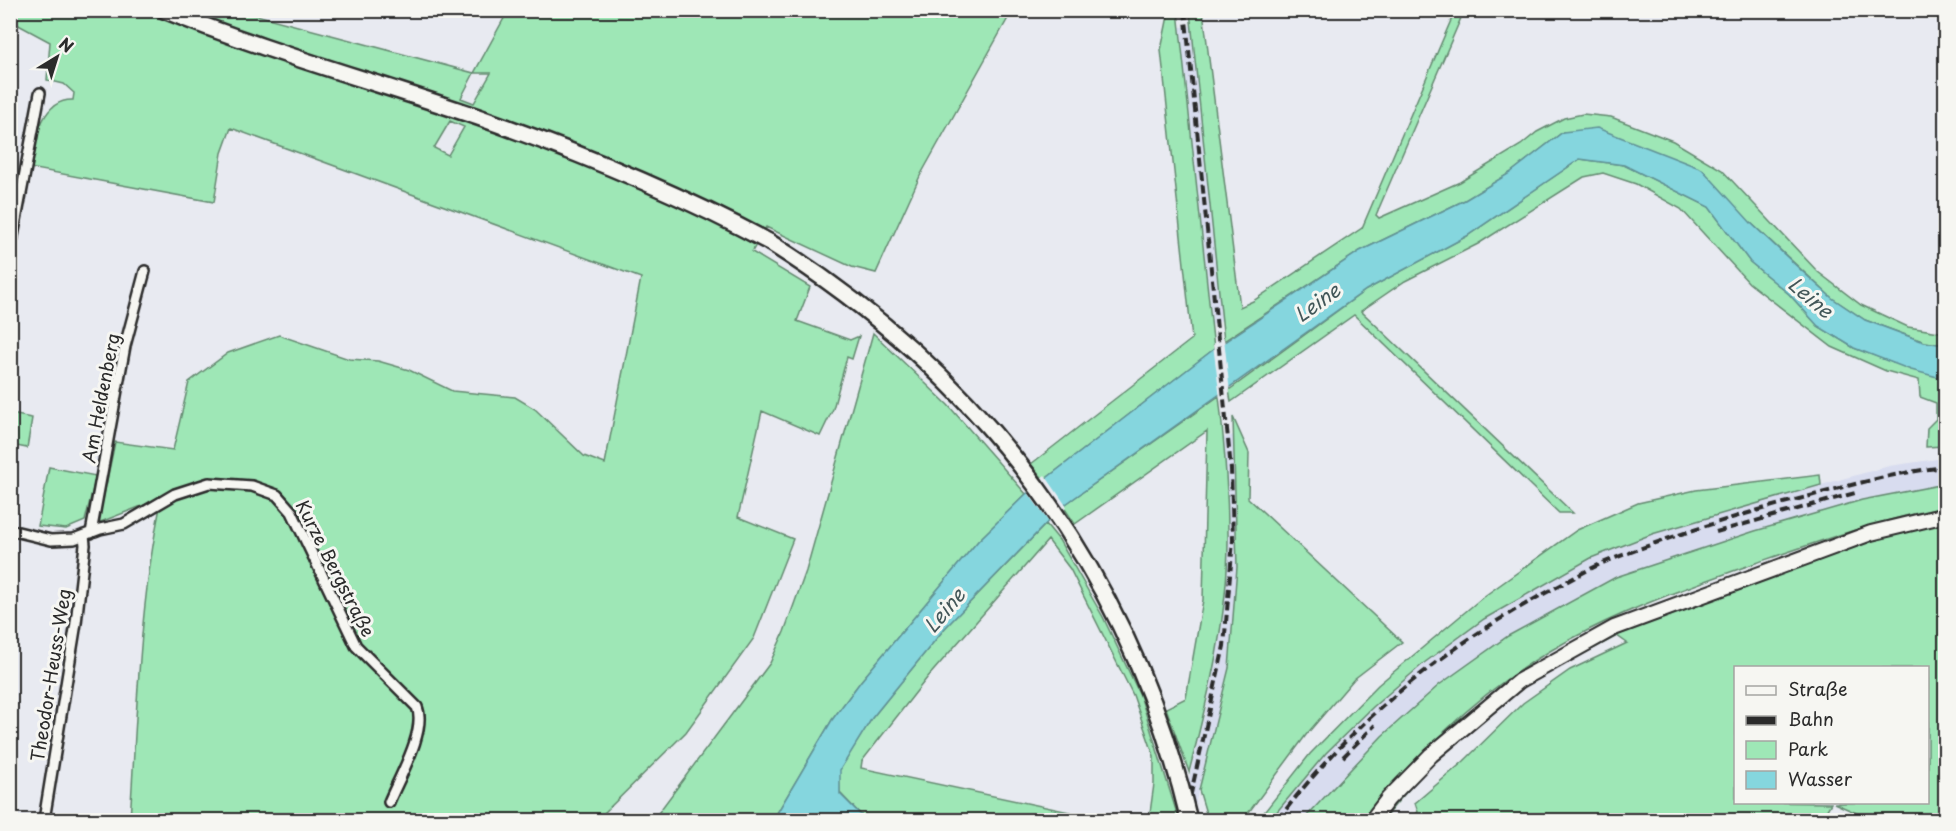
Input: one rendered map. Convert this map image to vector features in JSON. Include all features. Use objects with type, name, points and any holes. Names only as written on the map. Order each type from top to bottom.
[{"type":"main road","points":[[164,10],[479,117],[625,172],[769,242],[836,286],[905,341],[982,418],[1032,479],[1086,559],[1130,645],[1165,734],[1189,820]]},
{"type":"street","points":[[10,252],[40,93]]},
{"type":"street","name":"Am Heldenberg","points":[[88,534],[125,346],[145,271]]},
{"type":"street","name":"Kurze Bergstraße","points":[[10,530],[51,540],[74,539],[124,524],[175,494],[209,483],[252,486],[277,495],[292,512],[356,646],[417,707],[422,717],[389,802]]},
{"type":"street","points":[[1372,820],[1388,799],[1431,755],[1519,681],[1614,628],[1871,533],[1946,515]]},
{"type":"street","name":"Theodor-Heuss-Weg","points":[[44,820],[88,534]]},
{"type":"shaded area","points":[[1192,26],[1222,320],[1212,325],[1180,27]]},
{"type":"shaded area","points":[[1234,435],[1237,567],[1229,668],[1191,820],[1179,820],[1209,696],[1223,602],[1229,534],[1223,438]]},
{"type":"shaded area","points":[[1945,458],[1945,484],[1862,500],[1755,531],[1616,578],[1382,736],[1303,820],[1270,820],[1326,753],[1373,707],[1424,664],[1484,619],[1591,558],[1652,534],[1774,498],[1889,466]]},
{"type":"green space","points":[[923,10],[922,13],[935,21],[937,18],[932,15],[935,11],[940,14],[940,11],[1012,11],[920,176],[876,273],[852,267],[766,227],[752,252],[810,287],[797,321],[850,340],[859,336],[852,359],[847,357],[833,409],[820,436],[762,411],[738,517],[793,539],[754,638],[686,732],[597,820],[130,820],[144,618],[154,538],[162,498],[98,523],[115,442],[173,450],[189,382],[228,353],[279,335],[349,359],[378,361],[409,370],[452,391],[515,397],[535,409],[584,456],[605,464],[641,278],[231,128],[222,153],[214,202],[30,168],[37,135],[46,114],[62,102],[73,100],[74,93],[64,84],[47,80],[50,42],[11,21],[10,11],[241,11],[474,73],[508,11]],"holes":[[[474,73],[491,73],[474,103],[461,98]],[[450,121],[464,127],[448,155],[434,148]]]},
{"type":"green space","points":[[1169,11],[1178,11],[1214,349],[1044,480],[1031,464],[1192,339],[1161,50]]},
{"type":"green space","points":[[1190,11],[1203,11],[1240,307],[1253,301],[1362,228],[1455,11],[1464,11],[1376,215],[1379,218],[1460,182],[1521,145],[1537,132],[1564,118],[1583,114],[1611,117],[1673,141],[1722,170],[1818,272],[1861,305],[1908,327],[1945,333],[1945,345],[1925,342],[1865,320],[1832,298],[1752,224],[1563,132],[1510,173],[1465,200],[1360,251],[1224,341]]},
{"type":"green space","points":[[1580,159],[1624,165],[1709,207],[1750,262],[1789,294],[1818,326],[1854,348],[1945,379],[1945,446],[1926,447],[1927,428],[1936,419],[1936,403],[1920,397],[1919,380],[1886,371],[1832,347],[1749,283],[1681,209],[1636,184],[1603,173],[1584,177],[1478,244],[1405,281],[1361,311],[1573,513],[1559,513],[1354,315],[1231,402],[1229,390],[1366,290],[1467,236]]},
{"type":"green space","points":[[873,333],[948,405],[1026,494],[978,541],[861,681],[832,720],[773,820],[653,820],[770,663],[806,571]]},
{"type":"green space","points":[[1219,396],[1227,499],[1225,593],[1210,683],[1189,772],[1166,708],[1186,698],[1203,600],[1207,431],[1075,524],[1063,506]]},
{"type":"green space","points":[[11,414],[32,418],[27,448],[11,445]]},
{"type":"green space","points":[[1233,417],[1249,453],[1248,498],[1402,642],[1354,679],[1306,735],[1243,820],[1208,820],[1199,790],[1229,668],[1237,567]]},
{"type":"green space","points":[[49,467],[96,476],[85,521],[66,529],[38,526]]},
{"type":"green space","points":[[1820,475],[1821,485],[1652,534],[1591,558],[1484,619],[1424,663],[1373,707],[1326,753],[1270,820],[1258,820],[1310,754],[1378,685],[1483,597],[1577,530],[1638,503],[1696,490]]},
{"type":"green space","points":[[1945,484],[1945,507],[1872,525],[1753,564],[1667,595],[1588,630],[1514,674],[1444,732],[1520,671],[1614,621],[1863,528],[1945,509],[1945,820],[1872,820],[1836,804],[1929,804],[1929,666],[1734,666],[1734,804],[1830,804],[1821,820],[1406,820],[1418,812],[1415,803],[1464,761],[1523,703],[1570,670],[1627,643],[1617,636],[1535,680],[1506,700],[1468,731],[1430,767],[1383,820],[1303,820],[1382,736],[1439,685],[1508,636],[1616,577],[1755,531],[1862,500]]},
{"type":"green space","points":[[1046,524],[1059,540],[1103,617],[1140,695],[1179,820],[1149,820],[1154,784],[1154,756],[1133,695],[1070,569],[1048,540],[927,678],[862,761],[861,768],[1107,820],[866,820],[840,793],[839,770],[872,718],[945,628]]},
{"type":"water","name":"Leine","points":[[1597,128],[1702,169],[1752,224],[1832,298],[1865,320],[1924,342],[1945,345],[1945,379],[1911,370],[1854,348],[1818,326],[1789,294],[1750,262],[1709,207],[1624,165],[1580,159],[1467,236],[1366,290],[1063,506],[945,628],[872,718],[840,770],[840,794],[866,820],[837,820],[818,814],[812,820],[773,820],[832,720],[861,681],[978,541],[1026,494],[1214,349],[1360,251],[1465,200],[1510,173],[1563,132]]},
{"type":"pier","points":[[1224,338],[1230,393],[1220,399],[1213,345]]},
{"type":"pier","points":[[1045,475],[1067,507],[1050,524],[1026,490]]},
{"type":"railway","points":[[1185,10],[1231,469],[1233,540],[1224,646],[1185,820]]},
{"type":"railway","points":[[1278,820],[1336,751],[1402,689],[1475,635],[1513,611],[1585,572],[1653,544],[1750,512],[1872,480],[1946,467]]},
{"type":"railway","points":[[1716,532],[1855,493]]},
{"type":"railway","points":[[1343,757],[1375,725]]}]
